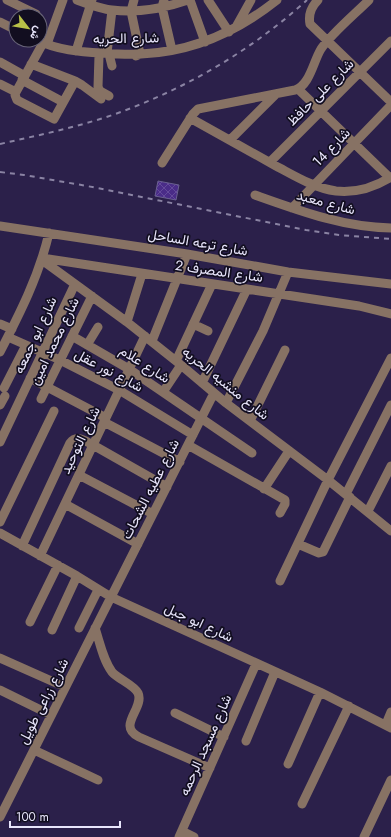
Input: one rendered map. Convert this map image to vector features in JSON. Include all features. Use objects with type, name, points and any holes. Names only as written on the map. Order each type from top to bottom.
[{"type":"street","points":[[7,0],[24,8]]},
{"type":"street","points":[[48,31],[64,0]]},
{"type":"street","points":[[77,0],[91,2],[112,10],[131,11],[190,0],[205,42]]},
{"type":"street","points":[[134,0],[131,11],[140,54]]},
{"type":"street","points":[[208,0],[232,30],[251,0]]},
{"type":"street","name":"شارع الحريه","points":[[48,44],[104,57],[172,50],[205,42],[232,30],[277,0]]},
{"type":"street","points":[[318,0],[311,9],[309,19],[310,24],[391,102]]},
{"type":"street","points":[[162,163],[190,118],[200,107],[298,89],[306,81],[318,55],[327,41],[369,0]]},
{"type":"street","points":[[76,51],[91,2]]},
{"type":"street","points":[[163,4],[172,50]]},
{"type":"street","points":[[31,64],[75,81],[105,98],[98,87],[112,10]]},
{"type":"street","name":"شارع على حافظ","points":[[270,162],[391,41]]},
{"type":"street","points":[[39,48],[16,92],[15,95],[17,100],[54,119],[75,81]]},
{"type":"street","points":[[0,62],[64,102]]},
{"type":"street","points":[[1,87],[16,92]]},
{"type":"street","points":[[190,118],[313,185],[325,189],[349,191],[370,187],[390,177],[298,89]]},
{"type":"street","points":[[230,140],[276,94]]},
{"type":"street","name":"شارع 14","points":[[292,208],[391,105]]},
{"type":"street","name":"شارع معبد","points":[[255,195],[337,222],[391,228]]},
{"type":"street","name":"شارع ترعه الساحل","points":[[0,226],[187,254],[288,272],[391,284]]},
{"type":"street","points":[[0,352],[26,301],[42,259],[49,233]]},
{"type":"street","name":"شارع التوحيد","points":[[40,556],[129,369],[149,339],[187,254]]},
{"type":"street","name":"شارع المصرف 2","points":[[42,259],[359,306],[391,314]]},
{"type":"street","name":"شارع منشيه الحريه","points":[[42,259],[149,339],[226,403],[368,511],[391,531]]},
{"type":"street","points":[[226,403],[263,331],[288,272]]},
{"type":"street","points":[[127,322],[142,274]]},
{"type":"street","name":"شارع ابو جمعه","points":[[0,442],[75,284]]},
{"type":"street","points":[[163,392],[179,363],[212,284]]},
{"type":"street","points":[[202,383],[247,289]]},
{"type":"street","name":"شارع محمد امين","points":[[41,399],[92,296]]},
{"type":"street","name":"شارع نور عقل","points":[[0,324],[26,345],[60,360],[119,390],[193,435]]},
{"type":"street","points":[[194,324],[208,331]]},
{"type":"street","points":[[87,345],[98,327]]},
{"type":"street","name":"شارع علام","points":[[72,336],[129,369],[252,453]]},
{"type":"street","points":[[0,405],[4,392],[26,345]]},
{"type":"street","points":[[250,421],[285,350]]},
{"type":"street","points":[[280,581],[328,480],[391,358]]},
{"type":"street","points":[[30,378],[180,462]]},
{"type":"street","name":"شارع عطيه الشحات","points":[[111,597],[214,393]]},
{"type":"street","points":[[298,544],[319,553],[324,552],[348,496],[391,404]]},
{"type":"street","points":[[0,522],[54,411]]},
{"type":"street","points":[[22,546],[73,440],[76,438],[93,445],[167,487]]},
{"type":"street","points":[[188,445],[284,500],[285,504],[280,513]]},
{"type":"street","points":[[264,489],[289,450]]},
{"type":"street","points":[[368,511],[391,466]]},
{"type":"street","points":[[79,475],[153,514]]},
{"type":"street","points":[[65,504],[138,544]]},
{"type":"street","name":"شارع ابو جبل","points":[[0,533],[58,565],[111,597],[320,692],[388,726]]},
{"type":"street","points":[[30,622],[58,565]]},
{"type":"street","points":[[52,630],[77,576]]},
{"type":"street","points":[[79,628],[98,590]]},
{"type":"street","name":"شارع زراعى طويل","points":[[0,817],[111,597]]},
{"type":"street","points":[[95,628],[109,667],[117,677],[136,690],[139,694],[138,703],[130,725],[133,733],[210,768]]},
{"type":"street","points":[[0,658],[65,687]]},
{"type":"street","name":"شارع مسجد الرحمه","points":[[180,834],[256,664]]},
{"type":"street","points":[[246,741],[275,672]]},
{"type":"street","points":[[0,690],[51,715]]},
{"type":"street","points":[[288,764],[320,692]]},
{"type":"street","points":[[302,804],[349,706]]},
{"type":"street","points":[[388,726],[391,712]]},
{"type":"street","points":[[175,713],[224,737]]},
{"type":"street","points":[[34,750],[98,780]]},
{"type":"street","points":[[364,837],[391,780]]},
{"type":"street","points":[[180,834],[194,837]]},
{"type":"building","points":[[158,181],[179,185],[176,200],[155,196]]},
{"type":"railway","points":[[0,144],[103,118],[169,92],[218,66],[241,51],[264,35],[307,0]]},
{"type":"railway","points":[[0,172],[87,186],[306,230],[339,235],[391,239]]}]
